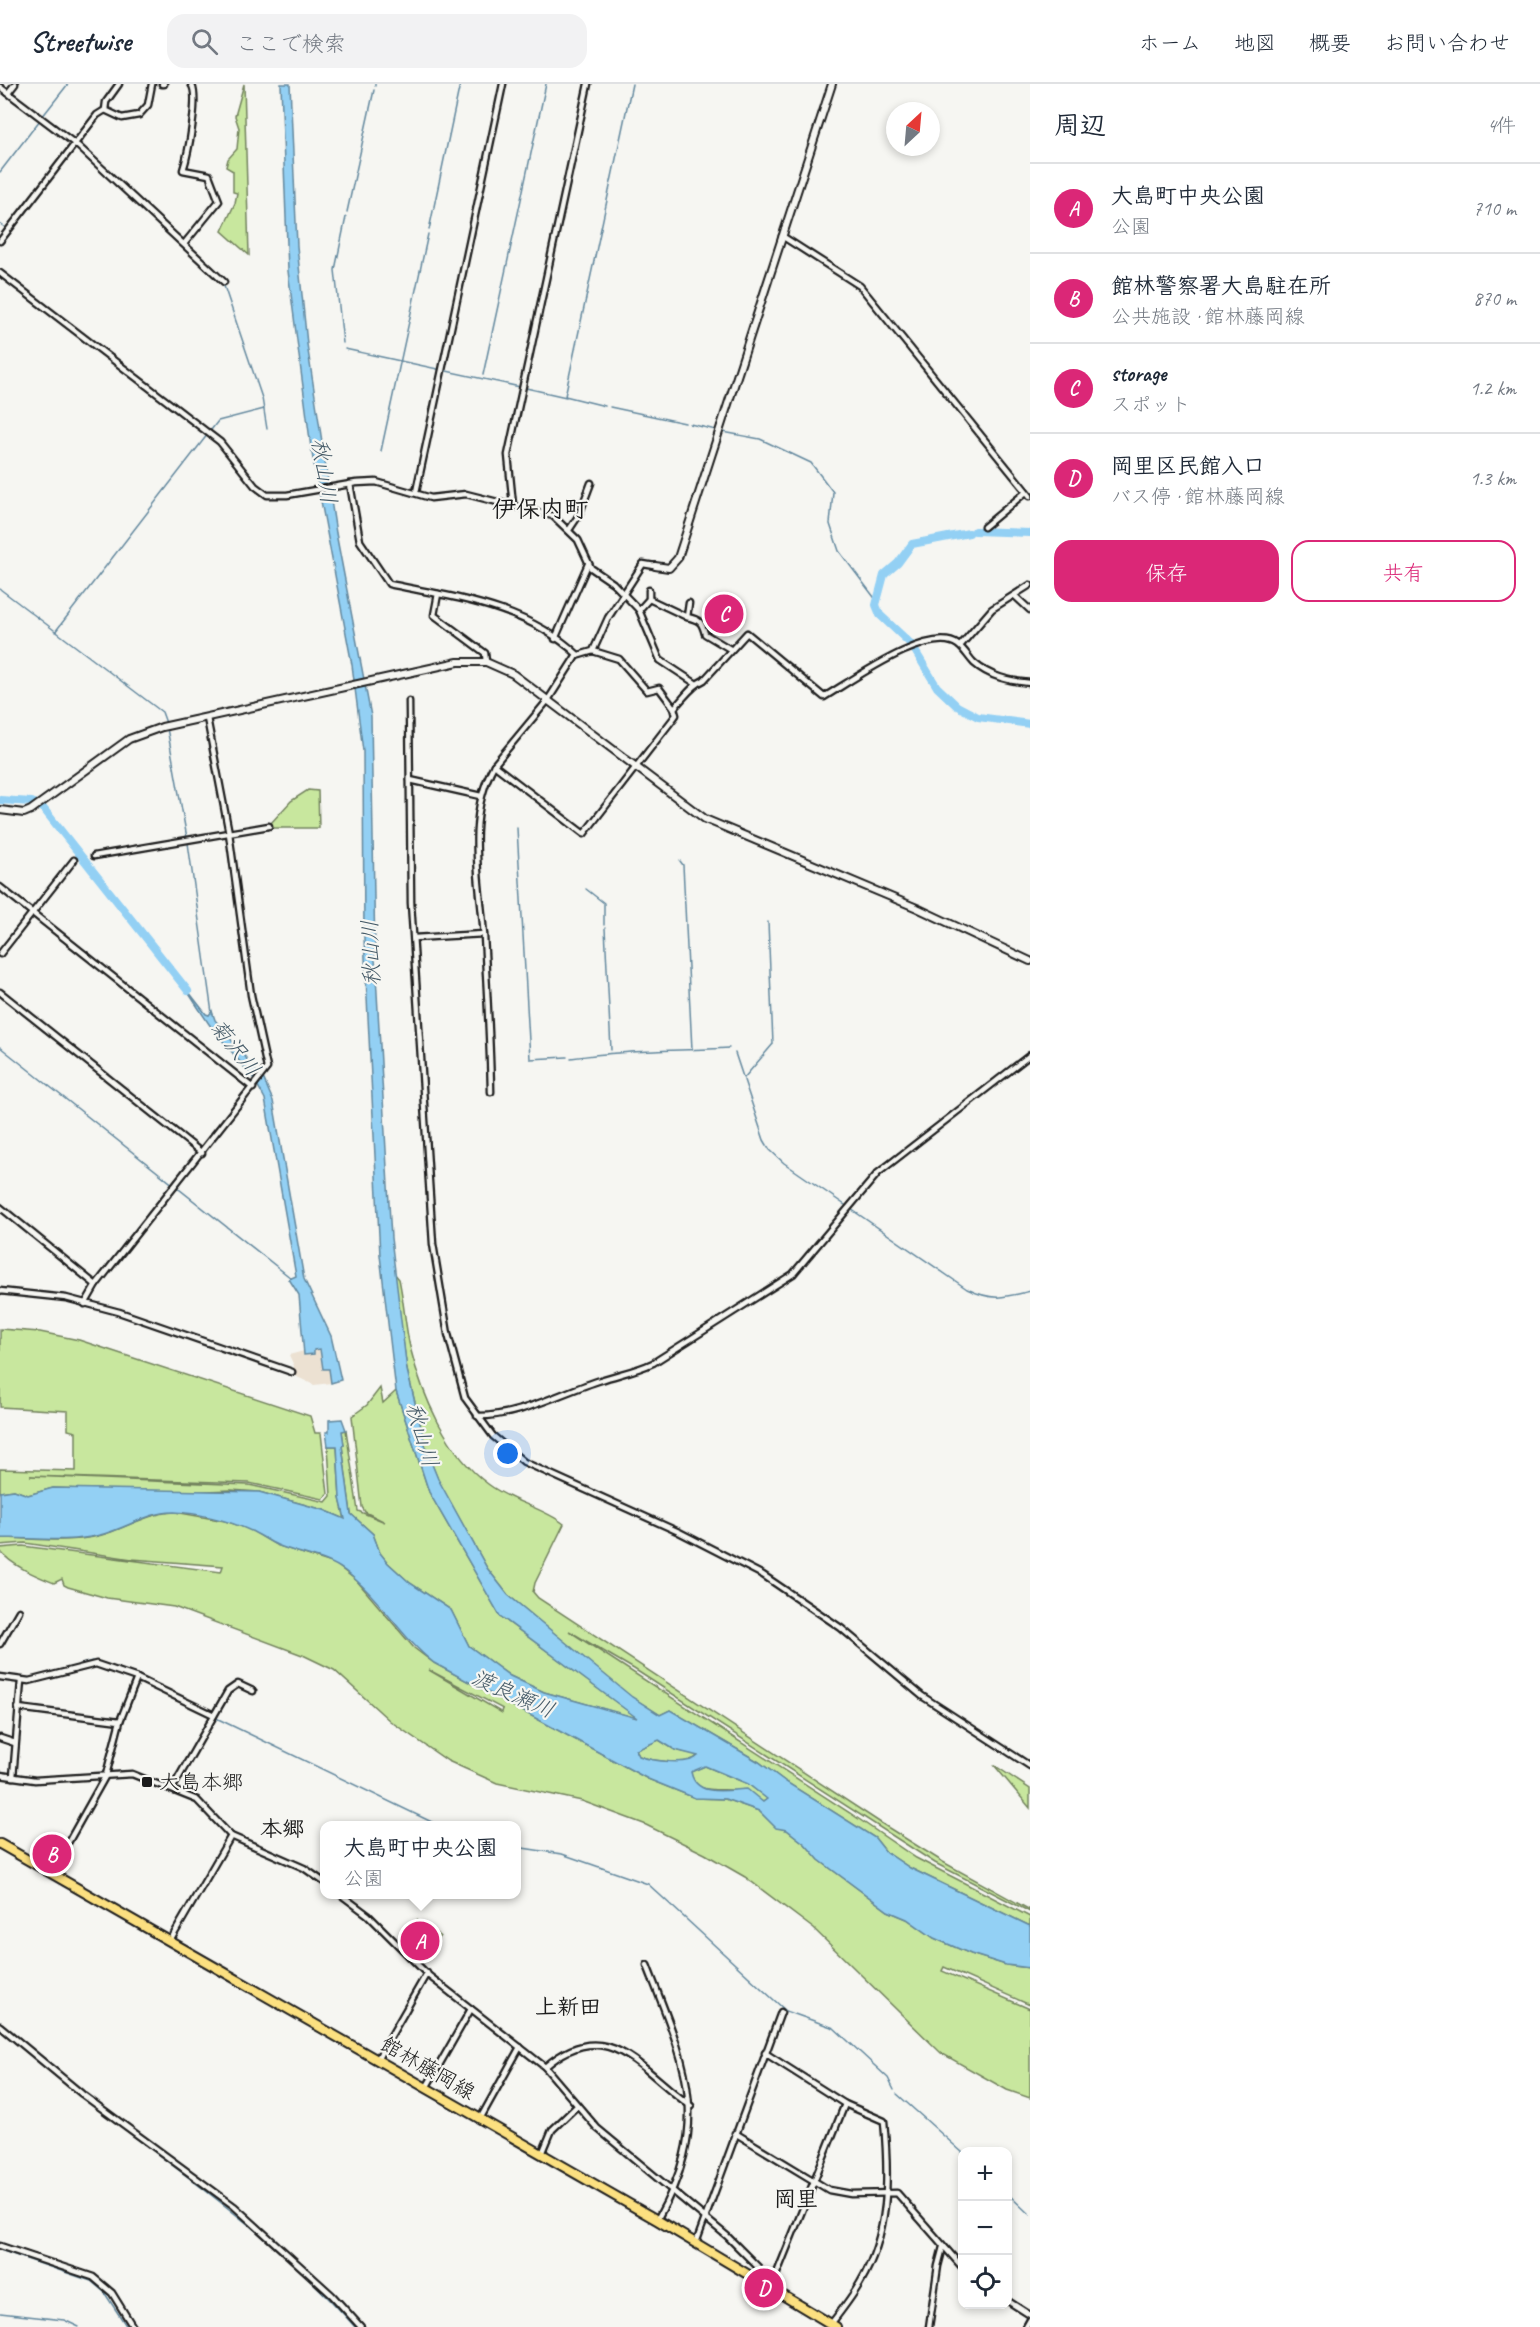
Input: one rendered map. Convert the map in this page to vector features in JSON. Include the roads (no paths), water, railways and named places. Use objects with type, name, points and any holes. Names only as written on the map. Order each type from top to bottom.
[{"type":"main road","name":"館林藤岡線","points":[[0,1844],[772,2285],[833,2326]]},
{"type":"street","points":[[8,93],[15,84]]},
{"type":"street","points":[[105,110],[106,102],[119,84]]},
{"type":"street","points":[[105,110],[122,117],[139,115],[148,105],[152,84]]},
{"type":"street","points":[[184,244],[219,201],[208,175],[183,170],[190,148],[190,130],[196,94],[191,84]]},
{"type":"street","points":[[416,492],[503,84]]},
{"type":"street","points":[[513,505],[508,455],[588,84]]},
{"type":"street","points":[[593,651],[608,618],[643,564],[666,569],[677,561],[832,84]]},
{"type":"street","points":[[0,87],[75,144],[224,282]]},
{"type":"street","points":[[0,241],[97,115],[105,110]]},
{"type":"street","points":[[782,236],[860,286],[1028,494],[984,527]]},
{"type":"street","points":[[0,273],[220,442],[259,489],[274,496],[349,484],[383,483],[436,498],[466,494],[553,516],[580,544],[588,564],[625,594],[639,610],[660,660],[695,683]]},
{"type":"street","points":[[569,530],[579,515],[591,483]]},
{"type":"street","points":[[349,484],[360,541],[386,582],[501,608],[578,655]]},
{"type":"street","points":[[555,639],[588,564]]},
{"type":"street","points":[[960,646],[992,609],[1016,596],[1030,585]]},
{"type":"street","points":[[639,610],[649,599],[649,590]]},
{"type":"street","points":[[438,594],[434,615],[485,653],[486,662]]},
{"type":"street","points":[[1016,596],[1030,610]]},
{"type":"street","points":[[649,599],[687,617],[698,619],[703,624],[705,634],[730,649]]},
{"type":"street","points":[[687,617],[689,603]]},
{"type":"street","points":[[674,708],[688,695],[695,683],[704,680],[747,633],[824,697],[909,649],[942,640],[960,646],[974,662],[995,676],[1030,683]]},
{"type":"street","points":[[491,1092],[484,934],[477,860],[477,811],[494,765],[548,700],[578,655],[593,651],[619,659],[641,686],[648,691],[659,688],[674,708],[676,715],[584,834],[494,765]]},
{"type":"street","points":[[0,810],[24,813],[32,810],[129,739],[162,727],[464,661],[486,662],[504,669],[635,768],[720,826],[917,908],[1030,962]]},
{"type":"street","points":[[409,701],[410,853],[433,1244],[448,1334],[465,1398],[493,1436],[524,1462],[679,1532],[763,1575],[841,1628],[922,1696],[1030,1766]]},
{"type":"street","points":[[85,1304],[96,1286],[265,1073],[267,1062],[251,995],[229,833],[207,718]]},
{"type":"street","points":[[410,780],[481,796]]},
{"type":"street","points":[[94,856],[269,826]]},
{"type":"street","points":[[0,954],[74,860]]},
{"type":"street","points":[[0,887],[254,1087]]},
{"type":"street","points":[[414,938],[484,934]]},
{"type":"street","points":[[0,992],[202,1153]]},
{"type":"street","points":[[477,1416],[533,1405],[604,1379],[633,1373],[653,1363],[793,1274],[878,1173],[1030,1054]]},
{"type":"street","points":[[0,1208],[96,1286]]},
{"type":"street","points":[[0,1291],[58,1297],[85,1304],[168,1328],[292,1372]]},
{"type":"street","points":[[0,1644],[19,1611]]},
{"type":"street","points":[[0,1677],[21,1681],[34,1680],[93,1664],[137,1678],[214,1715]]},
{"type":"street","points":[[51,1873],[106,1775],[120,1721],[137,1678]]},
{"type":"street","points":[[13,1777],[21,1681]]},
{"type":"street","points":[[172,1789],[228,1691],[238,1684],[254,1691]]},
{"type":"street","points":[[18,1708],[120,1721]]},
{"type":"street","points":[[0,1738],[15,1743]]},
{"type":"street","points":[[0,1775],[50,1779],[132,1774],[201,1803],[231,1836],[304,1868],[320,1879]]},
{"type":"street","points":[[170,1941],[231,1836]]},
{"type":"street","points":[[347,1899],[368,1915],[427,1973],[545,2067],[597,2128],[707,2220],[772,2285],[844,2104]]},
{"type":"street","points":[[646,1965],[680,2053],[691,2106],[689,2132],[673,2193],[657,2220]]},
{"type":"street","points":[[377,2060],[427,1973]]},
{"type":"street","points":[[426,2088],[471,2009]]},
{"type":"street","points":[[696,2243],[707,2220],[735,2133],[781,2013]]},
{"type":"street","points":[[0,2026],[82,2094],[234,2206],[332,2295],[361,2327]]},
{"type":"street","points":[[545,2067],[568,2049],[609,2045],[626,2054],[691,2106]]},
{"type":"street","points":[[480,2119],[520,2048]]},
{"type":"street","points":[[765,2053],[844,2104],[884,2121],[888,2192],[879,2242],[861,2282],[833,2326]]},
{"type":"street","points":[[542,2154],[552,2130],[577,2106]]},
{"type":"street","points":[[735,2133],[814,2183],[844,2193],[897,2193],[958,2263]]},
{"type":"street","points":[[0,2246],[93,2277],[112,2293],[133,2327]]},
{"type":"street","points":[[929,2327],[943,2247]]},
{"type":"street","points":[[1012,2304],[1030,2317],[1026,2327]]},
{"type":"water","points":[[281,84],[290,84],[297,246],[307,344],[336,533],[371,716],[375,958],[391,1238],[407,1370],[427,1452],[438,1479],[487,1568],[508,1595],[632,1697],[660,1715],[670,1710],[759,1762],[786,1782],[875,1838],[886,1852],[910,1868],[1030,1926],[1030,1968],[1006,1965],[971,1954],[934,1938],[907,1919],[888,1911],[819,1860],[805,1844],[787,1830],[776,1828],[759,1811],[725,1799],[695,1798],[648,1779],[434,1663],[422,1653],[357,1581],[329,1562],[277,1545],[231,1523],[202,1515],[174,1512],[155,1515],[110,1532],[88,1537],[0,1538],[0,1492],[14,1490],[28,1495],[53,1488],[259,1492],[324,1510],[345,1519],[340,1498],[337,1446],[328,1446],[326,1432],[329,1432],[329,1420],[342,1419],[346,1430],[342,1431],[344,1445],[342,1446],[351,1514],[373,1534],[380,1553],[388,1563],[410,1583],[451,1610],[469,1646],[510,1676],[544,1692],[637,1718],[500,1616],[429,1492],[396,1391],[380,1255],[364,938],[363,751],[352,665],[311,448],[288,271]],"holes":[[[659,1740],[675,1750],[698,1756],[679,1762],[652,1760],[639,1756],[636,1750]],[[705,1766],[748,1784],[767,1799],[763,1802],[747,1789],[714,1791],[699,1786],[691,1772]]]},
{"type":"water","points":[[182,983],[206,1014],[209,1015],[212,1011],[215,1020],[264,1080],[273,1101],[304,1279],[331,1336],[341,1380],[331,1383],[329,1369],[323,1369],[320,1349],[314,1350],[314,1354],[304,1355],[299,1295],[289,1279],[296,1276],[265,1099],[254,1079],[209,1024]]},
{"type":"waterway","points":[[42,117],[68,84]]},
{"type":"waterway","points":[[429,230],[460,84]]},
{"type":"waterway","points":[[483,375],[546,84]]},
{"type":"waterway","points":[[605,406],[565,396],[632,84]]},
{"type":"waterway","points":[[347,212],[374,90]]},
{"type":"waterway","points":[[110,102],[118,91]]},
{"type":"waterway","points":[[0,172],[40,120]]},
{"type":"waterway","points":[[92,127],[76,147],[94,164]]},
{"type":"waterway","points":[[343,343],[335,270],[346,217]]},
{"type":"waterway","points":[[0,224],[6,228]]},
{"type":"waterway","points":[[381,451],[428,234]]},
{"type":"waterway","points":[[223,283],[262,398],[267,429]]},
{"type":"waterway","points":[[345,349],[520,387]]},
{"type":"waterway","points":[[526,388],[566,397]]},
{"type":"waterway","points":[[610,407],[685,423]]},
{"type":"waterway","points":[[55,632],[218,421],[264,409]]},
{"type":"waterway","points":[[690,424],[716,430]]},
{"type":"waterway","points":[[723,432],[760,439],[811,463],[833,492],[830,524],[839,551],[877,601]]},
{"type":"waterway","points":[[975,531],[1030,533]]},
{"type":"waterway","points":[[969,533],[912,544],[898,563],[884,575],[876,605],[880,615],[911,644],[937,687],[957,706],[978,717],[1030,724]]},
{"type":"waterway","points":[[0,589],[162,712],[166,723]]},
{"type":"waterway","points":[[167,728],[187,838]]},
{"type":"waterway","name":"菊沢川","points":[[0,800],[32,802],[43,808],[188,991]]},
{"type":"waterway","points":[[517,828],[530,1059],[567,1057]]},
{"type":"waterway","points":[[188,843],[212,1013]]},
{"type":"waterway","points":[[680,861],[683,865],[692,1050]]},
{"type":"waterway","points":[[586,889],[604,903]]},
{"type":"waterway","points":[[604,904],[604,925]]},
{"type":"waterway","points":[[744,1078],[773,1044],[768,922]]},
{"type":"waterway","points":[[605,928],[611,1050]]},
{"type":"waterway","points":[[0,1047],[291,1278]]},
{"type":"waterway","points":[[571,1058],[630,1052],[729,1048]]},
{"type":"waterway","points":[[735,1053],[764,1140],[770,1150],[784,1163],[967,1289],[991,1297],[1030,1291]]},
{"type":"waterway","points":[[45,1675],[92,1661]]},
{"type":"waterway","points":[[97,1667],[113,1672]]},
{"type":"waterway","points":[[0,1674],[11,1676]]},
{"type":"waterway","points":[[214,1717],[430,1821]]},
{"type":"waterway","points":[[521,1848],[562,1854],[648,1884],[786,2011],[834,2028],[888,2078],[894,2090]]},
{"type":"waterway","points":[[75,2092],[257,2232],[324,2293],[355,2327]]},
{"type":"waterway","points":[[897,2094],[958,2149]]},
{"type":"waterway","points":[[1012,2198],[1030,2215]]},
{"type":"waterway","points":[[0,2250],[91,2281],[104,2292],[127,2327]]},
{"type":"waterway","points":[[1022,2327],[1030,2311]]},
{"type":"waterway","points":[[0,2313],[64,2320],[79,2327]]},
{"type":"place","name":"storage","points":[[724,614]]},
{"type":"place","name":"大島本郷","points":[[147,1782]]},
{"type":"place","name":"館林警察署大島駐在所","points":[[52,1854]]},
{"type":"place","name":"大島町中央公園","points":[[420,1941]]},
{"type":"place","name":"岡里区民館入口","points":[[764,2288]]},
{"type":"district","name":"伊保内町","points":[[540,509]]},
{"type":"district","name":"本郷","points":[[282,1829]]},
{"type":"district","name":"上新田","points":[[568,2007]]},
{"type":"district","name":"岡里","points":[[796,2199]]},
{"type":"water label","name":"秋山川","points":[[324,471]]},
{"type":"water label","name":"秋山川","points":[[371,953]]},
{"type":"water label","name":"秋山川","points":[[422,1435]]},
{"type":"water label","name":"渡良瀬川","points":[[513,1694]]}]
